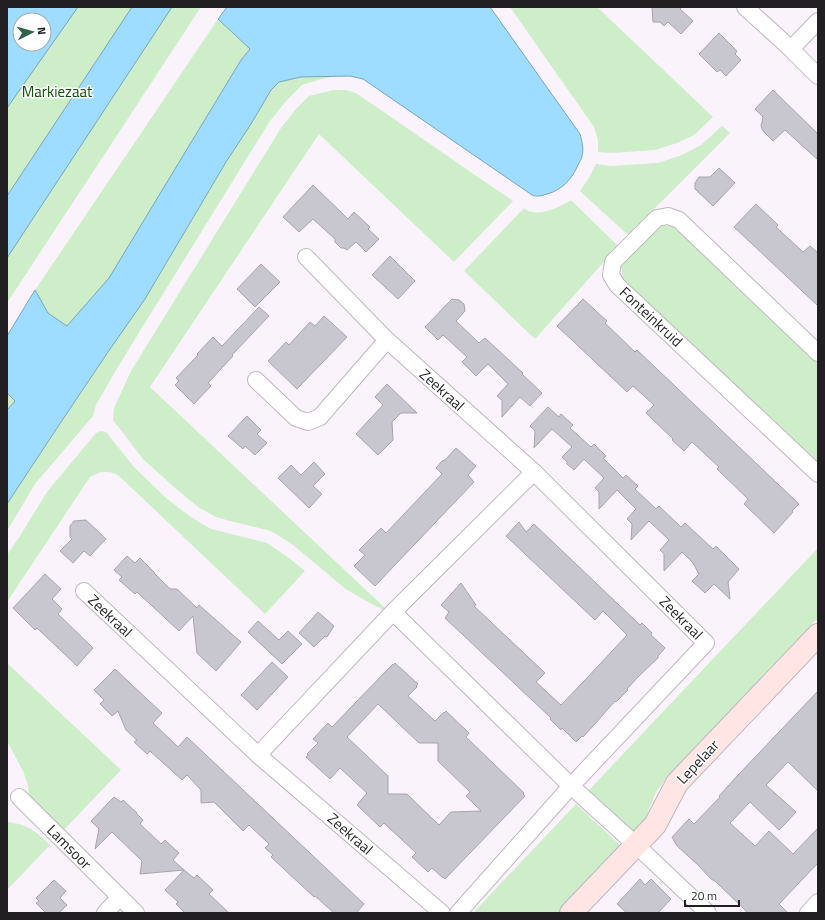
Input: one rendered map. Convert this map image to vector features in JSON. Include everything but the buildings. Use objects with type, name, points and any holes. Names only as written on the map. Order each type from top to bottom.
[{"type":"street","points":[[745,7],[818,76]]},
{"type":"street","points":[[791,49],[818,21]]},
{"type":"street","name":"Fonteinkruid","points":[[818,353],[680,220],[668,216],[657,218],[613,262],[611,275],[617,285],[818,474]]},
{"type":"street","name":"Zeekraal","points":[[306,256],[387,340],[534,472],[706,643],[571,786],[458,913]]},
{"type":"street","points":[[256,380],[296,418],[308,422],[320,417],[387,340]]},
{"type":"street","points":[[258,755],[393,612],[534,472]]},
{"type":"street","name":"Zeekraal","points":[[84,591],[258,755],[442,913]]},
{"type":"street","points":[[393,612],[571,786],[708,913]]},
{"type":"street","name":"Lepelaar","points":[[571,913],[655,825],[677,783],[818,635]]},
{"type":"street","name":"Lamsoor","points":[[19,797],[136,913]]},
{"type":"street","points":[[105,913],[120,897]]},
{"type":"street","points":[[808,913],[818,902]]},
{"type":"green space","name":"Markiezaat","points":[[7,7],[201,7],[7,303]]},
{"type":"green space","points":[[510,7],[597,7],[713,117],[694,135],[677,143],[655,150],[612,153],[598,152],[598,140],[594,127]]},
{"type":"green space","points":[[218,19],[250,48],[241,60],[109,278],[67,326],[48,313],[35,290]]},
{"type":"green space","points":[[336,76],[302,85],[287,100],[270,121],[119,365],[96,405],[93,416],[35,484],[7,531],[7,504],[145,299],[226,162],[271,90],[279,82],[301,77]]},
{"type":"green space","points":[[333,90],[346,90],[356,93],[513,201],[454,262],[319,134],[150,387],[385,608],[383,610],[347,590],[293,545],[271,531],[216,517],[198,507],[143,459],[113,420],[114,408],[131,371],[281,128],[296,109],[309,96]]},
{"type":"green space","points":[[722,126],[730,133],[628,235],[580,191],[596,164],[611,166],[658,163],[682,155],[701,145]]},
{"type":"green space","points":[[571,200],[618,246],[535,339],[464,271],[524,208],[531,212],[537,213],[558,207]]},
{"type":"green space","points":[[661,225],[677,227],[818,362],[818,467],[623,281],[621,265]]},
{"type":"green space","points":[[7,393],[15,401],[7,410]]},
{"type":"green space","points":[[101,431],[106,432],[134,467],[166,498],[191,517],[211,529],[267,543],[305,571],[265,614],[118,475],[111,472],[104,472],[97,473],[90,477],[7,602],[7,555],[47,492],[96,433]]},
{"type":"green space","points":[[818,548],[818,620],[815,621],[665,780],[656,792],[645,819],[634,832],[589,790]]},
{"type":"green space","points":[[7,663],[121,770],[57,837],[29,797],[28,785],[23,771],[7,741]]},
{"type":"green space","points":[[576,804],[621,846],[558,913],[473,913]]},
{"type":"green space","points":[[7,822],[26,826],[50,845],[7,890]]},
{"type":"water","points":[[7,7],[78,7],[52,44],[52,12],[12,12],[12,52],[46,52],[7,108]]},
{"type":"water","points":[[132,7],[172,7],[7,258],[7,196]]},
{"type":"water","points":[[227,7],[490,7],[580,134],[583,148],[582,158],[573,175],[562,187],[545,195],[534,196],[363,79],[350,76],[301,77],[279,82],[271,90],[226,162],[145,299],[7,504],[7,410],[15,401],[7,393],[7,336],[35,290],[48,313],[67,326],[109,278],[241,60],[250,49],[218,19]]}]
